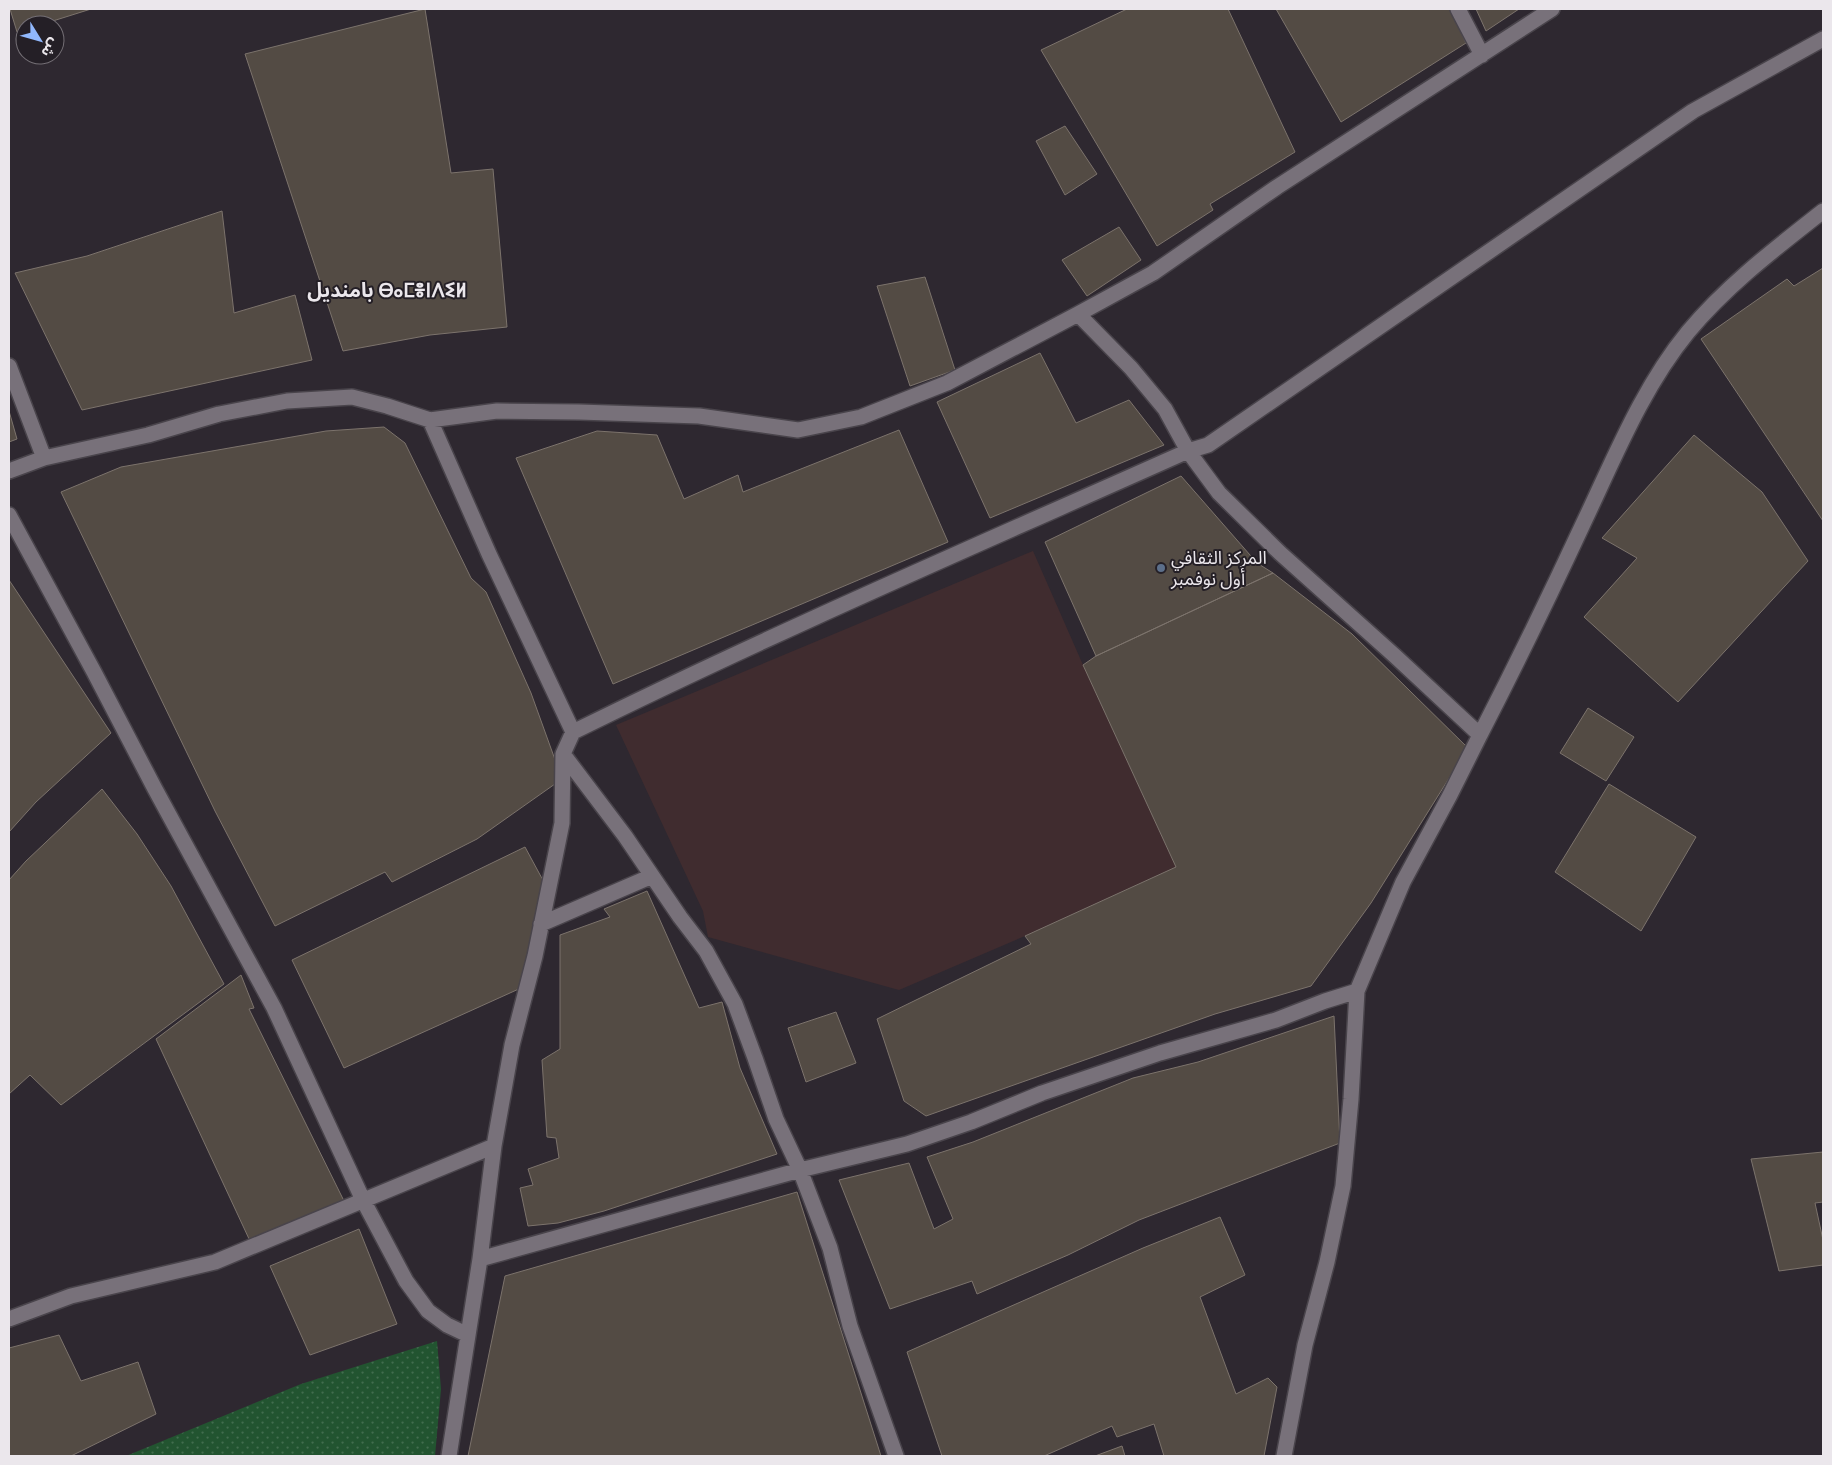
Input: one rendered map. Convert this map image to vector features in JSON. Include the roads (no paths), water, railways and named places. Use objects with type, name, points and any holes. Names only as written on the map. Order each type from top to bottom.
[{"type":"street","points":[[1458,9],[1482,55]]},
{"type":"street","points":[[9,471],[44,458],[148,435],[220,414],[287,401],[352,396],[430,420],[497,411],[579,412],[699,416],[798,430],[861,417],[947,383],[1153,273],[1277,187],[1552,9]]},
{"type":"street","points":[[449,1456],[480,1259],[494,1146],[512,1045],[536,956],[562,823],[563,754],[573,732],[659,689],[1188,451],[1208,445],[1693,111],[1823,39]]},
{"type":"street","points":[[1284,1456],[1305,1345],[1326,1262],[1342,1186],[1351,1099],[1357,991],[1403,882],[1450,795],[1536,626],[1648,390],[1688,333],[1718,298],[1823,211]]},
{"type":"street","points":[[1078,314],[1132,368],[1165,409],[1188,451],[1220,494],[1280,553],[1396,656],[1480,735]]},
{"type":"street","points":[[9,366],[44,458]]},
{"type":"street","points":[[430,420],[489,554],[573,732]]},
{"type":"street","points":[[9,515],[274,1008],[363,1200],[406,1281],[428,1311],[447,1325],[468,1335]]},
{"type":"street","points":[[563,754],[625,836],[706,951],[735,1004],[756,1058],[776,1119],[800,1170],[830,1248],[850,1326],[896,1456]]},
{"type":"street","points":[[542,924],[652,876]]},
{"type":"street","points":[[480,1259],[800,1170],[907,1144],[971,1122],[1042,1093],[1160,1054],[1276,1020],[1357,991]]},
{"type":"street","points":[[9,1319],[71,1296],[215,1262],[494,1146]]},
{"type":"place","name":"المركز الثقافي أول نوفمبر","points":[[1161,568]]},
{"type":"district","name":"بامنديل ⴱⴰⵎⴻⵏⴷⵉⵍ","points":[[387,290]]}]
